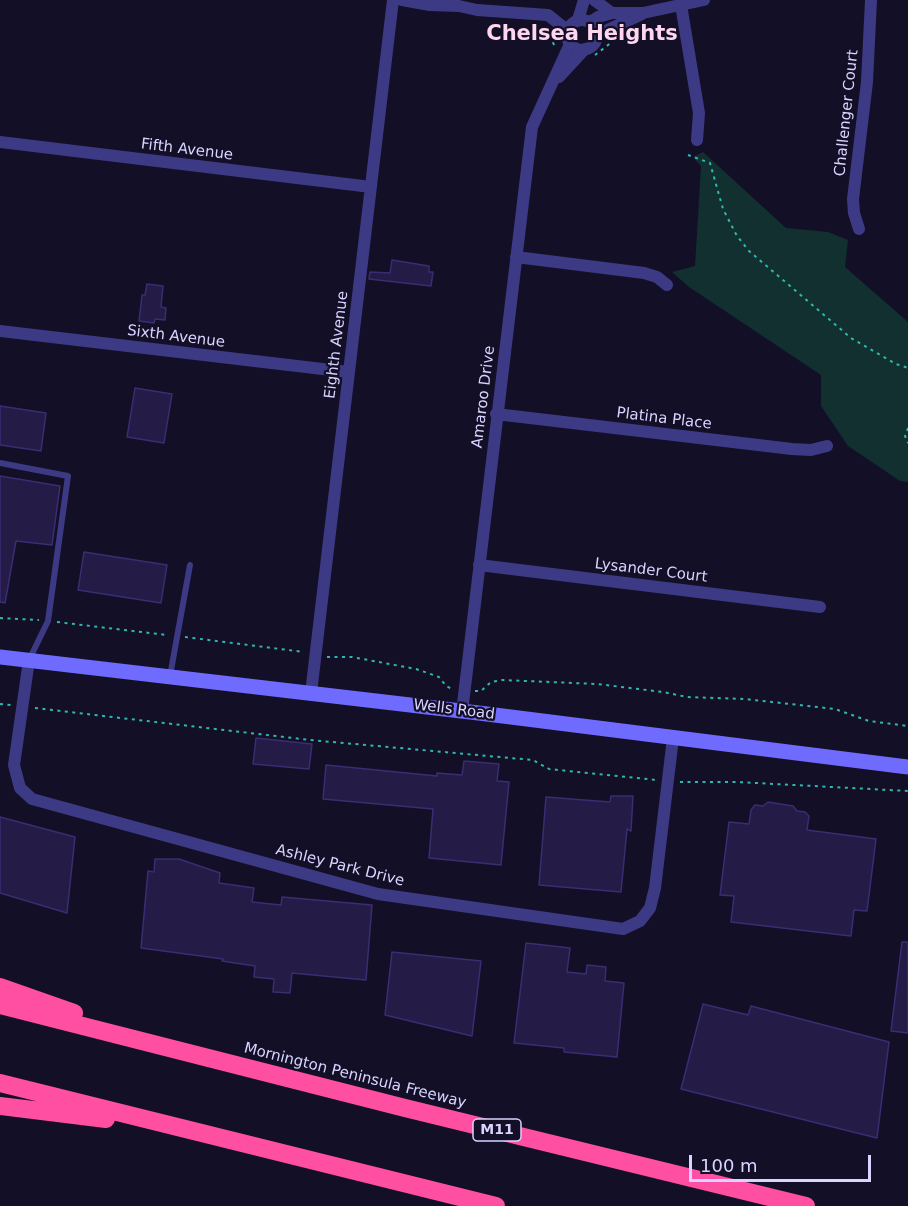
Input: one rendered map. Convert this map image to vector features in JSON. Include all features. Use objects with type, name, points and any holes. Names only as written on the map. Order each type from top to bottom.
[{"type":"highway","points":[[0,987],[189,1053]]},
{"type":"highway","name":"Mornington Peninsula Freeway","points":[[0,1005],[806,1206]]},
{"type":"highway","points":[[0,1083],[496,1206]]},
{"type":"highway","points":[[0,1106],[188,1129]]},
{"type":"main road","name":"Wells Road","points":[[0,657],[908,767]]},
{"type":"street","name":"Eighth Avenue","points":[[311,693],[393,0]]},
{"type":"street","points":[[402,0],[477,10],[548,15],[567,30],[570,44],[587,55],[597,34],[596,30],[586,21],[584,0]]},
{"type":"street","points":[[586,21],[593,12],[593,0]]},
{"type":"street","points":[[593,0],[612,13]]},
{"type":"street","points":[[567,30],[573,22],[586,21],[612,13],[643,13],[704,0]]},
{"type":"street","name":"Challenger Court","points":[[859,229],[854,213],[854,200],[867,82],[871,0]]},
{"type":"street","points":[[681,5],[699,113],[697,140]]},
{"type":"street","points":[[597,34],[643,13]]},
{"type":"street","name":"Amaroo Drive","points":[[462,712],[532,126],[570,44]]},
{"type":"street","name":"Amaroo Drive","points":[[548,89],[587,55]]},
{"type":"street","name":"Fifth Avenue","points":[[0,142],[371,187]]},
{"type":"street","points":[[516,257],[644,273],[667,285]]},
{"type":"street","name":"Sixth Avenue","points":[[0,331],[348,372]]},
{"type":"street","name":"Platina Place","points":[[496,414],[792,449],[811,450],[827,446]]},
{"type":"street","name":"Lysander Court","points":[[479,565],[820,607]]},
{"type":"street","name":"Ashley Park Drive","points":[[29,660],[14,765],[20,788],[32,799],[378,894],[622,929],[640,921],[650,908],[655,888],[673,738]]},
{"type":"lane","points":[[0,463],[68,476],[48,621],[29,660]]},
{"type":"lane","points":[[170,676],[190,565]]},
{"type":"path","points":[[550,40],[558,51]]},
{"type":"path","points":[[587,55],[614,41]]},
{"type":"path","points":[[688,155],[710,164],[723,209],[748,251],[851,338],[887,360],[908,368]]},
{"type":"path","points":[[908,428],[905,436],[908,443]]},
{"type":"path","points":[[0,704],[310,740],[533,760],[549,769],[668,781],[737,782],[908,791]]},
{"type":"green space","points":[[703,152],[786,228],[828,232],[848,240],[845,267],[908,322],[908,482],[900,481],[848,446],[821,406],[821,375],[689,287],[672,272],[695,266],[701,166],[693,157]]},
{"type":"building","points":[[392,260],[429,266],[429,272],[433,272],[431,286],[369,279],[370,272],[390,273]]},
{"type":"building","points":[[147,284],[163,286],[161,307],[166,308],[165,320],[155,319],[154,323],[139,321],[142,295],[145,295]]},
{"type":"building","points":[[135,388],[172,394],[164,443],[127,437]]},
{"type":"building","points":[[0,406],[46,413],[41,451],[0,445]]},
{"type":"building","points":[[0,476],[60,486],[52,545],[16,541],[5,603],[0,602]]},
{"type":"building","points":[[84,552],[167,565],[161,603],[78,590]]},
{"type":"building","points":[[256,738],[312,744],[309,769],[253,764]]},
{"type":"building","points":[[464,761],[499,764],[497,781],[509,782],[501,865],[429,858],[433,809],[323,799],[326,765],[437,776],[437,773],[462,775]]},
{"type":"building","points":[[611,796],[633,796],[631,831],[627,829],[621,892],[539,885],[546,797],[610,802]]},
{"type":"building","points":[[768,802],[793,806],[797,811],[805,812],[809,816],[807,830],[876,839],[867,911],[854,910],[851,936],[731,922],[734,896],[720,895],[729,822],[749,824],[751,810],[755,805],[763,806]]},
{"type":"building","points":[[0,817],[75,837],[67,913],[0,893]]},
{"type":"building","points":[[155,859],[179,859],[220,873],[219,883],[254,888],[252,902],[281,905],[282,897],[372,905],[366,980],[292,973],[290,993],[273,992],[274,979],[254,977],[255,966],[222,961],[223,959],[141,948],[148,871],[154,872]]},
{"type":"building","points":[[902,942],[908,942],[908,1033],[891,1031]]},
{"type":"building","points":[[526,943],[570,948],[567,972],[586,974],[587,965],[606,967],[605,981],[624,983],[617,1057],[564,1052],[564,1048],[514,1043]]},
{"type":"building","points":[[392,952],[481,961],[472,1036],[385,1015]]},
{"type":"building","points":[[703,1004],[748,1015],[751,1006],[889,1042],[877,1138],[681,1089]]},
{"type":"district","name":"Chelsea Heights","points":[[582,35]]}]
